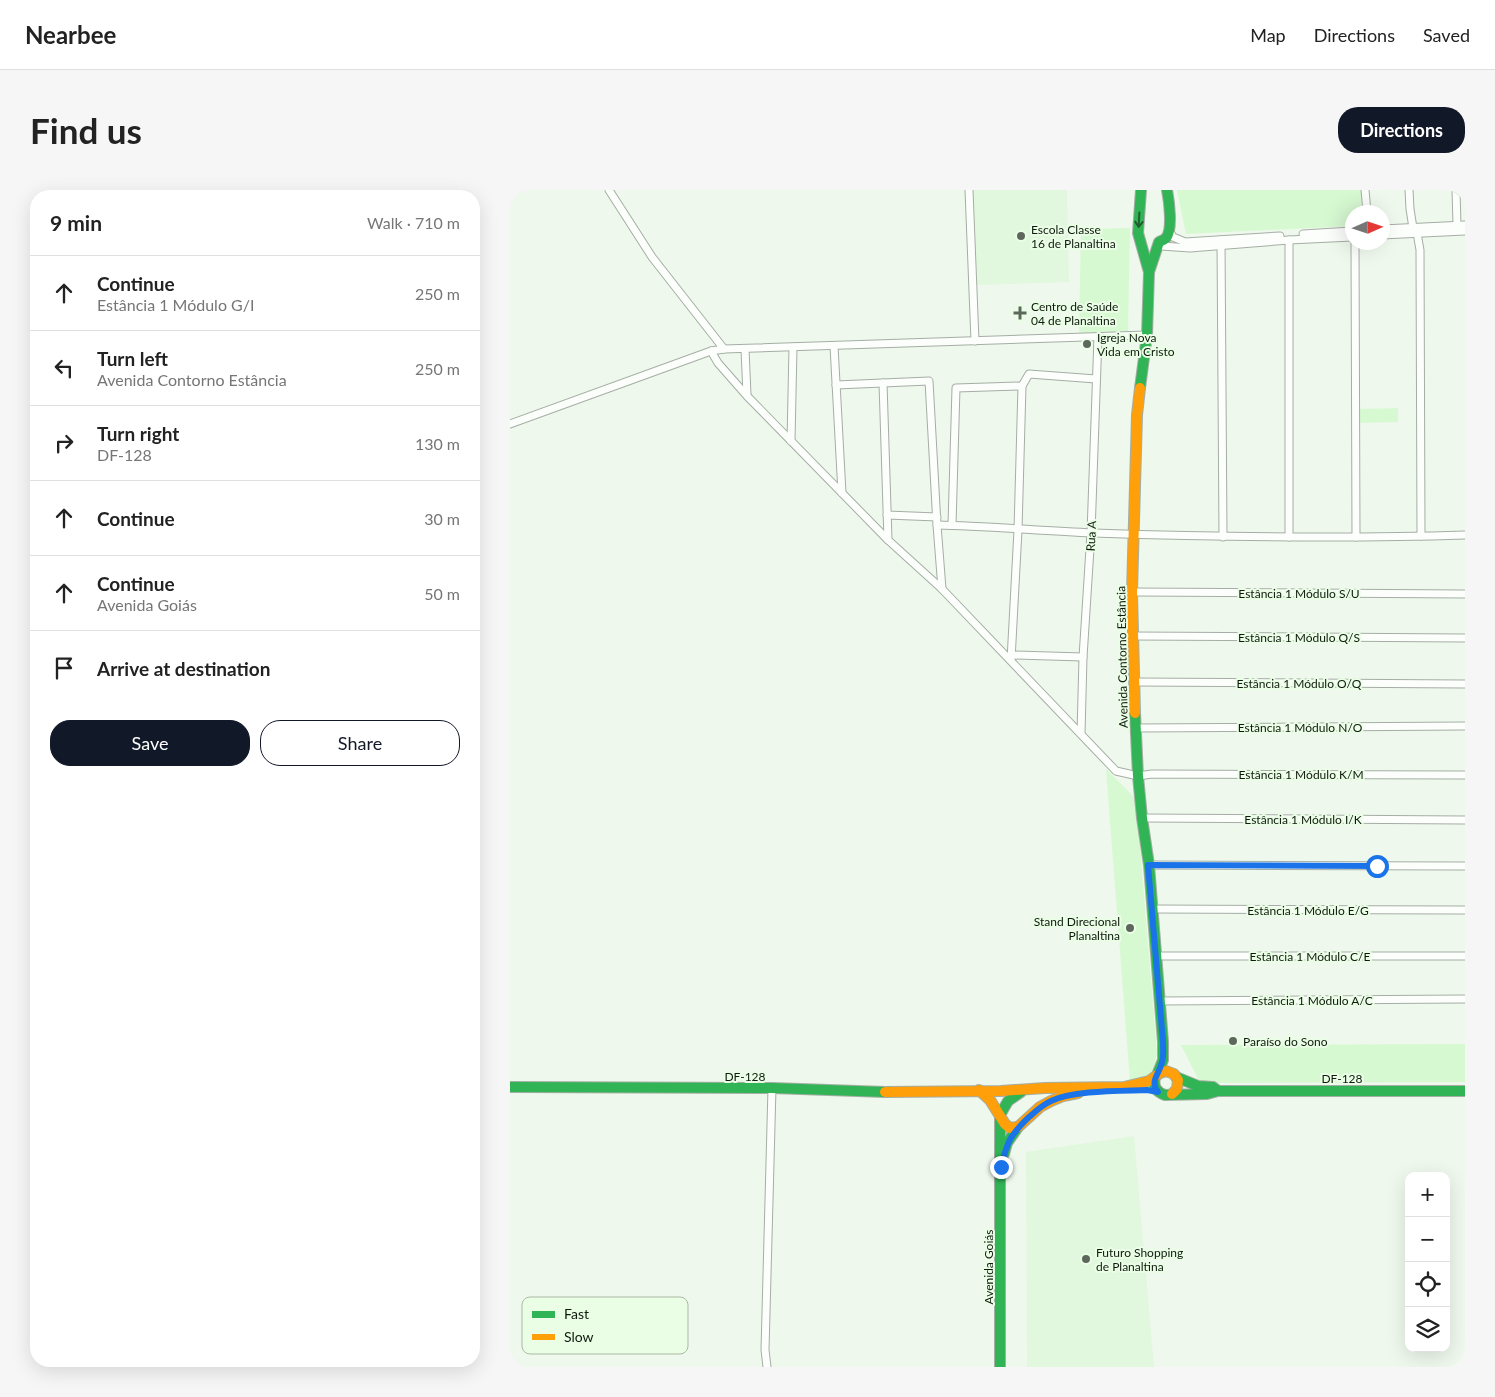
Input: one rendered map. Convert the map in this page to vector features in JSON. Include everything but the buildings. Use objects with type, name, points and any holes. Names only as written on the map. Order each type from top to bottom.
[{"type":"main road","name":"Avenida Contorno Estância","points":[[1143,192],[1138,233],[1149,272]]},
{"type":"main road","points":[[1166,192],[1169,203],[1169,230]]},
{"type":"main road","name":"Avenida Contorno Estância","points":[[1156,1076],[1163,1060],[1163,1042],[1148,865],[1138,776],[1132,592],[1137,415],[1147,335],[1149,272],[1159,242],[1166,238],[1169,230]]},
{"type":"main road","points":[[1141,242],[1152,244],[1159,242]]},
{"type":"main road","name":"Avenida Contorno Estância","points":[[1163,1042],[1174,1075]]},
{"type":"main road","name":"DF-128","points":[[510,1087],[772,1088],[882,1092],[1032,1089],[1124,1086],[1142,1083],[1163,1071],[1198,1086],[1213,1087],[1218,1091]]},
{"type":"main road","points":[[1172,1094],[1178,1086],[1174,1075]]},
{"type":"main road","points":[[1156,1076],[1154,1086],[1158,1092]]},
{"type":"main road","points":[[1000,1115],[1003,1105],[1009,1098],[1020,1092],[1032,1089],[1041,1098],[1042,1103],[1040,1107]]},
{"type":"main road","points":[[979,1090],[990,1100],[1007,1127],[1018,1127]]},
{"type":"main road","name":"DF-128","points":[[1018,1127],[1040,1107],[1051,1100],[1078,1093],[1147,1090],[1163,1095],[1194,1095],[1218,1091],[1465,1091]]},
{"type":"main road","name":"Avenida Goiás","points":[[1000,1115],[1000,1367]]},
{"type":"main road","name":"Avenida Goiás","points":[[1001,1167],[1007,1143],[1018,1127]]},
{"type":"street","points":[[609,190],[652,257],[724,349]]},
{"type":"street","points":[[969,190],[975,341]]},
{"type":"street","points":[[1366,190],[1367,205]]},
{"type":"street","points":[[1409,190],[1410,209],[1420,250],[1421,536]]},
{"type":"street","points":[[1390,234],[1461,225],[1456,190]]},
{"type":"street","points":[[1390,229],[1465,230]]},
{"type":"street","points":[[1169,230],[1173,237],[1185,242],[1222,243],[1345,237]]},
{"type":"street","points":[[1159,242],[1161,246],[1190,248],[1222,243],[1345,232]]},
{"type":"street","points":[[1289,240],[1289,537]]},
{"type":"street","points":[[1222,243],[1224,536]]},
{"type":"street","points":[[1355,250],[1356,536]]},
{"type":"street","points":[[510,424],[710,351],[724,349],[1147,335]]},
{"type":"street","name":"Rua A","points":[[1081,734],[1098,337]]},
{"type":"street","points":[[834,346],[842,493]]},
{"type":"street","points":[[792,441],[793,347]]},
{"type":"street","points":[[745,349],[747,396]]},
{"type":"street","points":[[710,351],[747,396],[888,540],[1012,657],[1116,771],[1138,776]]},
{"type":"street","points":[[1012,657],[1022,386],[1029,374],[1096,379]]},
{"type":"street","points":[[836,385],[930,381],[942,589]]},
{"type":"street","points":[[883,383],[888,540]]},
{"type":"street","points":[[952,525],[956,388],[1022,386]]},
{"type":"street","points":[[888,515],[937,521],[952,525],[1091,533],[1289,537],[1465,535]]},
{"type":"street","name":"Estância 1 Módulo S/U","points":[[1132,592],[1465,594]]},
{"type":"street","name":"Estância 1 Módulo Q/S","points":[[1133,636],[1465,638]]},
{"type":"street","points":[[1012,657],[1083,657]]},
{"type":"street","name":"Estância 1 Módulo O/Q","points":[[1134,682],[1465,684]]},
{"type":"street","name":"Estância 1 Módulo N/O","points":[[1135,728],[1465,726]]},
{"type":"street","name":"Estância 1 Módulo K/M","points":[[1138,776],[1152,774],[1465,775]]},
{"type":"street","name":"Estância 1 Módulo I/K","points":[[1142,818],[1465,820]]},
{"type":"street","points":[[1148,865],[1465,866]]},
{"type":"street","name":"Estância 1 Módulo E/G","points":[[1152,909],[1465,910]]},
{"type":"street","name":"Estância 1 Módulo C/E","points":[[1156,956],[1465,956]]},
{"type":"street","name":"Estância 1 Módulo A/C","points":[[1159,1000],[1465,999]]},
{"type":"street","points":[[767,1367],[765,1350],[772,1088]]},
{"type":"shaded area","name":"Escola Classe 16 de Planaltina","points":[[973,190],[1067,190],[1069,282],[977,285]]},
{"type":"shaded area","points":[[1177,190],[1361,190],[1362,205],[1345,205],[1345,226],[1186,234]]},
{"type":"shaded area","points":[[1130,228],[1128,332],[1079,333],[1081,229]]},
{"type":"shaded area","points":[[1398,408],[1398,422],[1360,423],[1360,409]]},
{"type":"shaded area","points":[[1106,769],[1136,799],[1157,1052],[1150,1073],[1143,1078],[1130,1081]]},
{"type":"shaded area","points":[[1465,1044],[1465,1082],[1200,1083],[1181,1045]]},
{"type":"shaded area","name":"Futuro Shopping de Planaltina","points":[[1134,1136],[1154,1367],[1027,1367],[1026,1152]]},
{"type":"traffic: fast","points":[[1141,190],[1138,233],[1149,272]]},
{"type":"traffic: fast","points":[[1140,388],[1147,335],[1149,272],[1159,242],[1166,238],[1169,229],[1170,215],[1167,190]]},
{"type":"traffic: fast","points":[[1135,713],[1138,776],[1149,865],[1163,1042],[1163,1060],[1157,1075]]},
{"type":"traffic: fast","points":[[1155,1077],[1154,1083],[1156,1088],[1165,1095],[1207,1094],[1218,1091],[1465,1091]]},
{"type":"traffic: fast","points":[[1176,1077],[1198,1086],[1213,1087],[1217,1090]]},
{"type":"traffic: fast","points":[[510,1087],[772,1088],[885,1092]]},
{"type":"traffic: fast","points":[[1000,1115],[1008,1101],[1021,1092]]},
{"type":"traffic: fast","points":[[1000,1115],[1000,1367]]},
{"type":"traffic: fast","points":[[1004,1154],[1007,1143],[1018,1127]]},
{"type":"traffic: slow","points":[[1135,713],[1132,592],[1137,415],[1140,388]]},
{"type":"traffic: slow","points":[[885,1092],[1124,1087],[1149,1081],[1166,1071],[1174,1074],[1178,1080],[1177,1089],[1172,1094]]},
{"type":"traffic: slow","points":[[979,1090],[990,1100],[1005,1124],[1010,1128],[1018,1127],[1040,1107],[1051,1101],[1078,1093]]},
{"type":"place","name":"Escola Classe 16 de Planaltina","points":[[1021,236]]},
{"type":"place","name":"Centro de Saúde 04 de Planaltina","points":[[1020,313]]},
{"type":"place","name":"Igreja Nova Vida em Cristo","points":[[1087,344]]},
{"type":"place","name":"Stand Direcional Planaltina","points":[[1130,928]]},
{"type":"place","name":"Paraíso do Sono","points":[[1233,1041]]},
{"type":"place","name":"Futuro Shopping de Planaltina","points":[[1086,1259]]},
{"type":"route","points":[[1001,1167],[1007,1143],[1012,1135],[1040,1107],[1051,1100],[1078,1093],[1147,1090],[1158,1092],[1154,1086],[1154,1080],[1163,1060],[1163,1042],[1148,865],[1377,866]]}]
